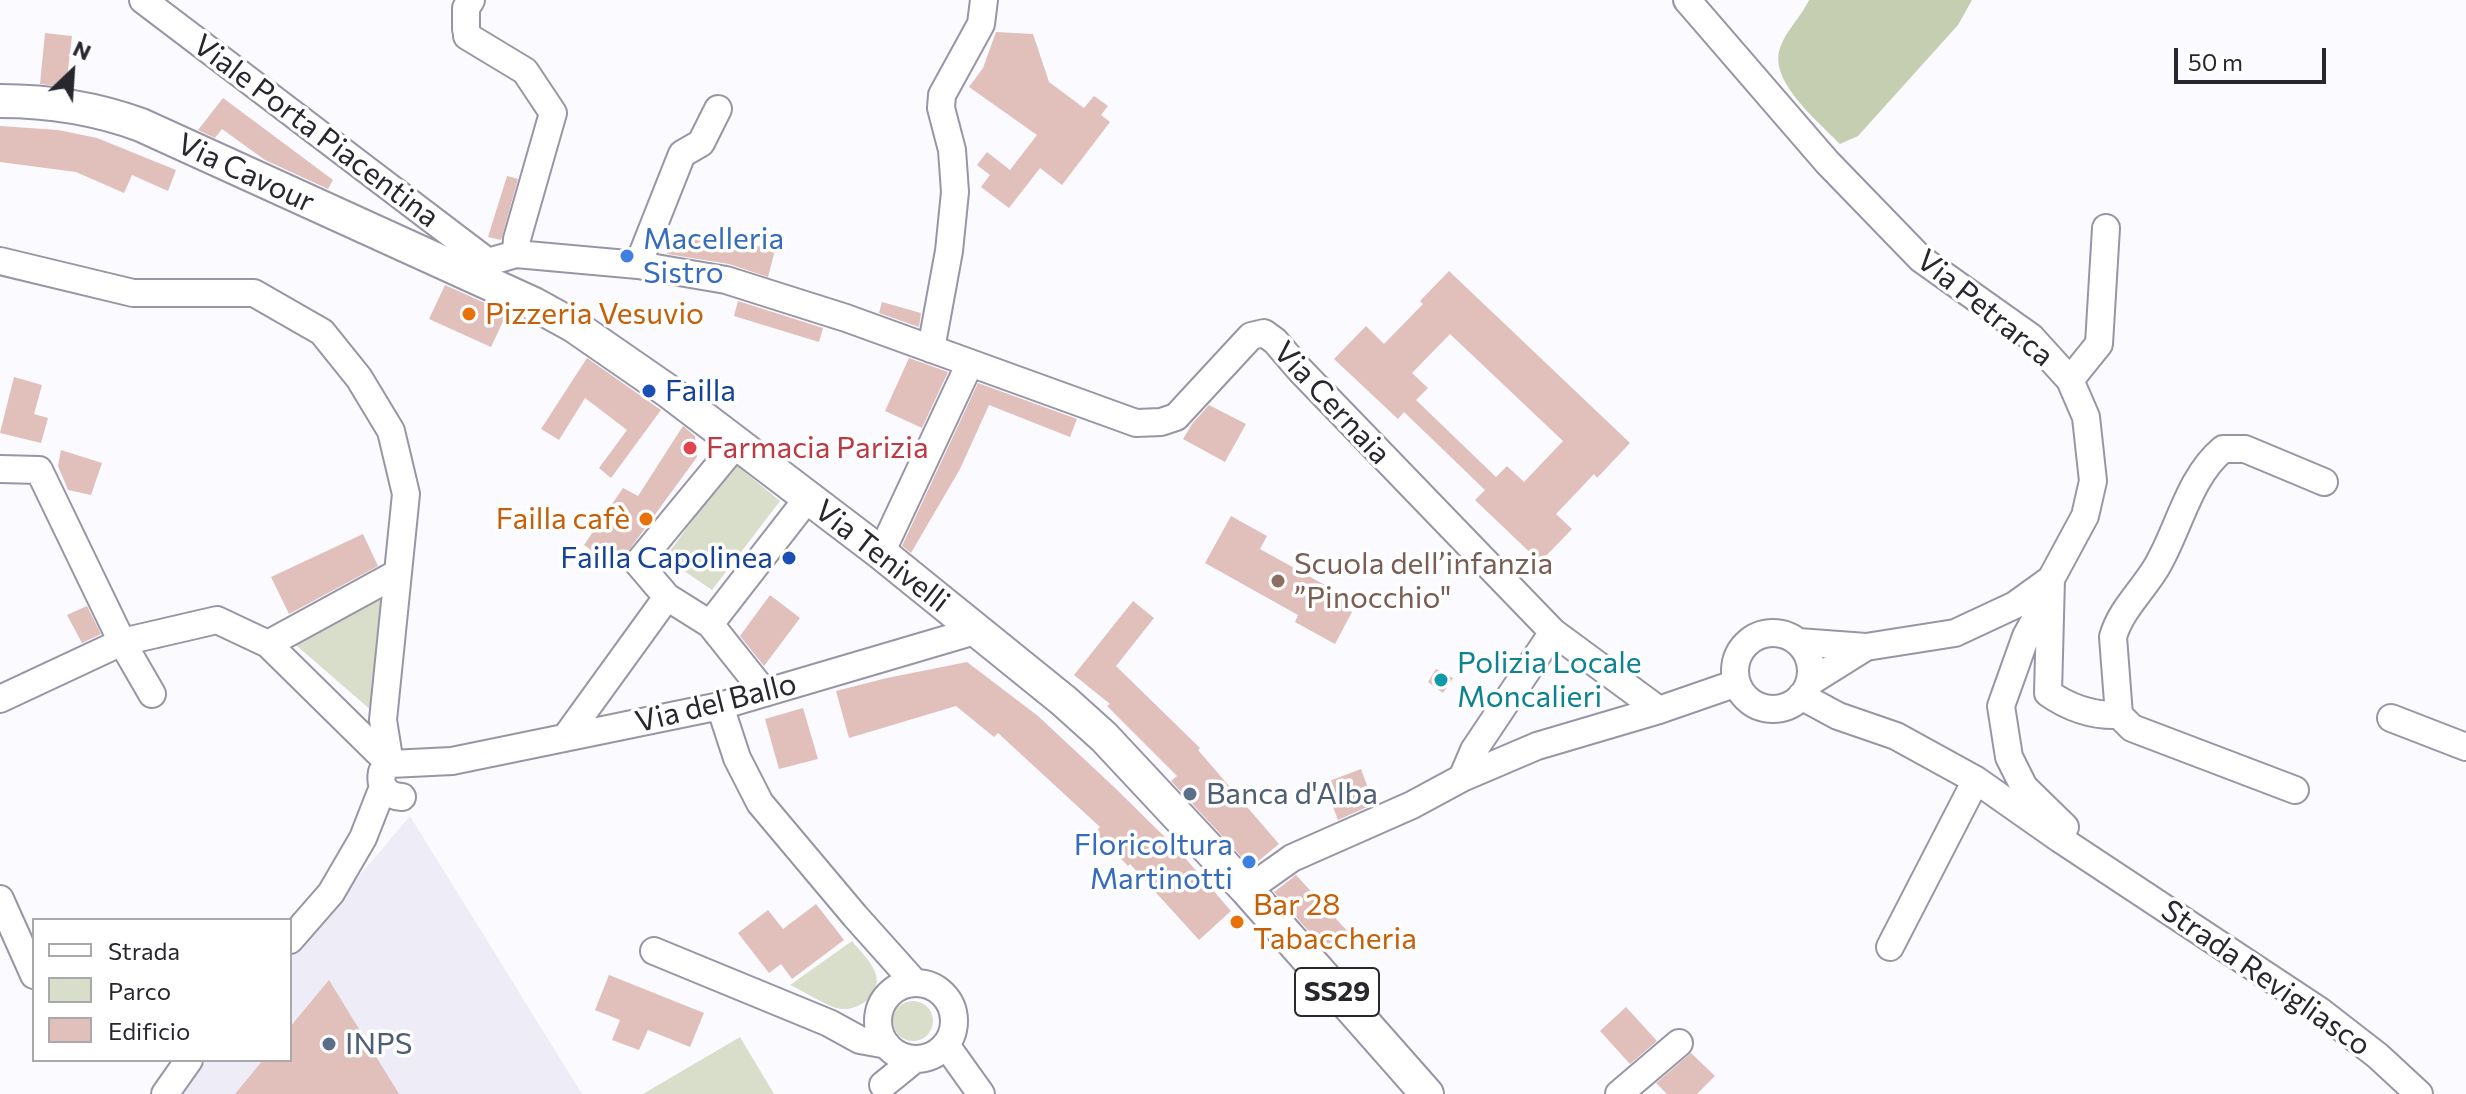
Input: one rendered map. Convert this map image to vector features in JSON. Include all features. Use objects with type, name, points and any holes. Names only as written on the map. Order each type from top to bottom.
[{"type":"main road","name":"Via Cavour","points":[[0,101],[82,107],[141,125],[485,271]]},
{"type":"main road","name":"Via Tenivelli","points":[[485,271],[574,326],[668,391],[978,630],[1104,737],[1244,887]]},
{"type":"main road","name":"SS29","points":[[1244,887],[1427,1094]]},
{"type":"street","name":"Viale Porta Piacentina","points":[[143,0],[485,271]]},
{"type":"street","points":[[471,0],[466,8],[466,32],[525,71],[553,113],[517,239],[516,254]]},
{"type":"street","points":[[931,349],[957,192],[952,150],[941,108],[942,95],[981,24],[984,0]]},
{"type":"street","name":"Via Petrarca","points":[[1687,0],[1827,162],[1921,259],[2031,337],[2070,380],[2086,417],[2093,481],[2085,516],[2050,592],[1955,633],[1866,647],[1798,642]]},
{"type":"street","points":[[638,265],[682,154],[701,143],[718,109]]},
{"type":"street","points":[[2070,380],[2099,344],[2106,228]]},
{"type":"street","name":"Via Cernaia","points":[[485,271],[516,254],[638,265],[726,280],[846,318],[1136,423],[1161,422],[1176,417],[1251,336],[1264,333],[1553,632],[1659,710]]},
{"type":"street","points":[[0,261],[133,293],[254,293],[322,332],[359,378],[391,431],[406,494],[383,720],[399,780],[331,893],[292,938]]},
{"type":"street","points":[[881,553],[970,363]]},
{"type":"street","points":[[737,443],[638,563],[667,597],[710,624],[765,693]]},
{"type":"street","points":[[2295,790],[2132,728],[2119,715],[2113,637],[2116,625],[2157,567],[2207,462],[2223,449],[2245,449],[2324,482]]},
{"type":"street","points":[[0,469],[39,470],[122,642],[152,694]]},
{"type":"street","points":[[710,624],[808,498]]},
{"type":"street","points":[[268,644],[398,573]]},
{"type":"street","points":[[2050,592],[2048,693],[2063,704],[2103,716],[2119,715]]},
{"type":"street","name":"Strada Revigliasco","points":[[2050,592],[2026,636],[2001,706],[2009,757],[2024,787],[2108,869]]},
{"type":"street","points":[[565,738],[667,597]]},
{"type":"street","points":[[0,699],[122,642],[217,620],[268,644],[399,780]]},
{"type":"street","name":"Via del Ballo","points":[[399,780],[452,761],[720,706],[978,630]]},
{"type":"street","points":[[1462,778],[1474,750],[1553,632]]},
{"type":"street","points":[[1776,633],[1798,642],[1810,661],[1806,689],[1782,708],[1771,709],[1750,701],[1737,683],[1735,670],[1737,658],[1752,639],[1776,633]]},
{"type":"street","name":"Via Petrarca","points":[[1806,689],[1866,647]]},
{"type":"street","points":[[1244,887],[1292,858],[1537,746],[1737,683]]},
{"type":"street","name":"Strada Revigliasco","points":[[1806,689],[1838,716],[1896,736],[1976,780],[2320,1011],[2378,1056],[2419,1094]]},
{"type":"street","points":[[720,706],[737,758],[760,803],[915,983]]},
{"type":"street","points":[[2391,718],[2466,747]]},
{"type":"street","points":[[1890,947],[1976,780]]},
{"type":"street","points":[[0,899],[32,971]]},
{"type":"street","points":[[829,1023],[860,1021],[884,1004],[898,988],[915,983],[928,985],[947,999],[953,1010],[954,1022],[946,1045],[937,1053],[915,1059],[883,1085],[889,1047],[881,1036],[884,1004],[884,950]]},
{"type":"street","points":[[654,951],[829,1023],[860,1040],[889,1047]]},
{"type":"street","points":[[1619,1094],[1679,1043]]},
{"type":"street","points":[[946,1045],[981,1094]]},
{"type":"street","points":[[165,1094],[188,1062]]},
{"type":"shaded area","points":[[410,816],[582,1094],[183,1094],[205,1062],[292,1062],[292,955]]},
{"type":"green space","points":[[1809,0],[1972,0],[1958,25],[1858,136],[1840,144],[1788,87],[1778,61],[1783,41]]},
{"type":"green space","points":[[734,463],[780,501],[712,590],[665,558]]},
{"type":"green space","points":[[390,585],[372,711],[289,639]]},
{"type":"green space","points":[[852,941],[868,960],[877,980],[872,995],[860,1005],[836,1008],[790,985]]},
{"type":"green space","points":[[913,1001],[927,1007],[933,1021],[927,1035],[913,1041],[899,1035],[893,1021],[899,1007]]},
{"type":"green space","points":[[740,1037],[774,1094],[643,1094]]},
{"type":"building","points":[[996,32],[1033,34],[1049,82],[1084,108],[1094,96],[1108,106],[1101,115],[1110,122],[1062,185],[1040,168],[1009,208],[981,187],[990,175],[977,165],[987,152],[1010,170],[1037,135],[969,87],[983,68]]},
{"type":"building","points":[[45,33],[72,36],[66,87],[40,84]]},
{"type":"building","points":[[223,98],[333,180],[328,189],[265,160],[222,129],[215,138],[198,130]]},
{"type":"building","points":[[0,126],[58,130],[97,138],[176,170],[168,191],[132,175],[124,193],[76,172],[0,162]]},
{"type":"building","points":[[507,176],[518,179],[501,240],[488,237]]},
{"type":"building","points":[[671,234],[740,248],[741,242],[775,250],[768,277],[729,264],[667,254]]},
{"type":"building","points":[[1449,271],[1630,443],[1597,478],[1594,474],[1556,514],[1572,529],[1540,562],[1475,500],[1485,490],[1404,412],[1398,419],[1334,359],[1366,326],[1384,344],[1423,304],[1420,301]],"holes":[[[1450,334],[1563,441],[1524,482],[1507,466],[1496,477],[1416,400],[1428,388],[1412,373]]]},
{"type":"building","name":"Pizzeria Vesuvio","points":[[445,285],[507,313],[491,347],[429,319]]},
{"type":"building","points":[[738,301],[823,328],[819,342],[734,316]]},
{"type":"building","points":[[882,302],[921,313],[919,327],[879,313]]},
{"type":"building","points":[[587,358],[661,410],[611,478],[599,468],[627,430],[585,398],[559,440],[541,429]]},
{"type":"building","points":[[909,358],[948,372],[922,428],[885,411]]},
{"type":"building","points":[[14,377],[42,385],[34,414],[48,418],[41,443],[0,433]]},
{"type":"building","points":[[978,383],[1077,419],[1070,437],[989,405],[960,469],[911,553],[902,546]]},
{"type":"building","points":[[1209,405],[1246,424],[1225,462],[1183,439]]},
{"type":"building","points":[[683,426],[695,436],[697,457],[616,568],[584,545],[623,488],[638,496]]},
{"type":"building","points":[[61,450],[102,463],[91,495],[68,490],[58,466]]},
{"type":"building","name":"Scuola dell’infanzia ”Pinocchio\"","points":[[1231,516],[1267,536],[1260,549],[1350,599],[1345,608],[1352,612],[1335,644],[1295,622],[1298,615],[1205,563]]},
{"type":"building","points":[[363,534],[378,566],[289,614],[271,577]]},
{"type":"building","points":[[770,595],[800,618],[764,666],[740,636]]},
{"type":"building","points":[[1133,601],[1154,618],[1116,666],[1200,748],[1198,750],[1279,844],[1251,867],[1171,781],[1177,776],[1107,706],[1110,704],[1074,675]]},
{"type":"building","points":[[87,606],[101,634],[82,643],[67,615]]},
{"type":"building","points":[[967,662],[1038,716],[1114,787],[1179,851],[1231,911],[1199,940],[1130,864],[1128,866],[1095,832],[1100,827],[998,733],[994,737],[956,706],[849,738],[836,691]]},
{"type":"building","name":"Polizia Locale Moncalieri","points":[[1436,669],[1453,678],[1443,693],[1428,682]]},
{"type":"building","points":[[803,708],[818,759],[779,769],[765,719]]},
{"type":"building","points":[[1361,769],[1374,804],[1338,820],[1324,783]]},
{"type":"building","points":[[1296,875],[1349,933],[1328,953],[1274,892]]},
{"type":"building","points":[[816,904],[844,940],[792,979],[781,964],[769,973],[738,933],[768,910],[783,929]]},
{"type":"building","points":[[609,975],[704,1013],[690,1047],[648,1030],[639,1050],[612,1040],[620,1020],[595,1010]]},
{"type":"building","name":"INPS","points":[[329,980],[399,1094],[235,1094],[261,1062],[292,1062],[292,1025]]},
{"type":"building","points":[[1626,1007],[1657,1041],[1630,1064],[1600,1031]]},
{"type":"building","points":[[1691,1053],[1715,1076],[1697,1094],[1667,1094],[1656,1083]]},
{"type":"place","name":"Macelleria Sistro","points":[[627,256]]},
{"type":"place","name":"Pizzeria Vesuvio","points":[[469,314]]},
{"type":"place","name":"Failla","points":[[649,391]]},
{"type":"place","name":"Farmacia Parizia","points":[[690,448]]},
{"type":"place","name":"Failla cafè","points":[[646,519]]},
{"type":"place","name":"Failla Capolinea","points":[[789,558]]},
{"type":"place","name":"Scuola dell’infanzia ”Pinocchio\"","points":[[1278,581]]},
{"type":"place","name":"Polizia Locale Moncalieri","points":[[1441,680]]},
{"type":"place","name":"Banca d'Alba","points":[[1190,794]]},
{"type":"place","name":"Floricoltura Martinotti","points":[[1249,862]]},
{"type":"place","name":"Bar 28 Tabaccheria","points":[[1237,922]]},
{"type":"place","name":"INPS","points":[[329,1044]]}]
